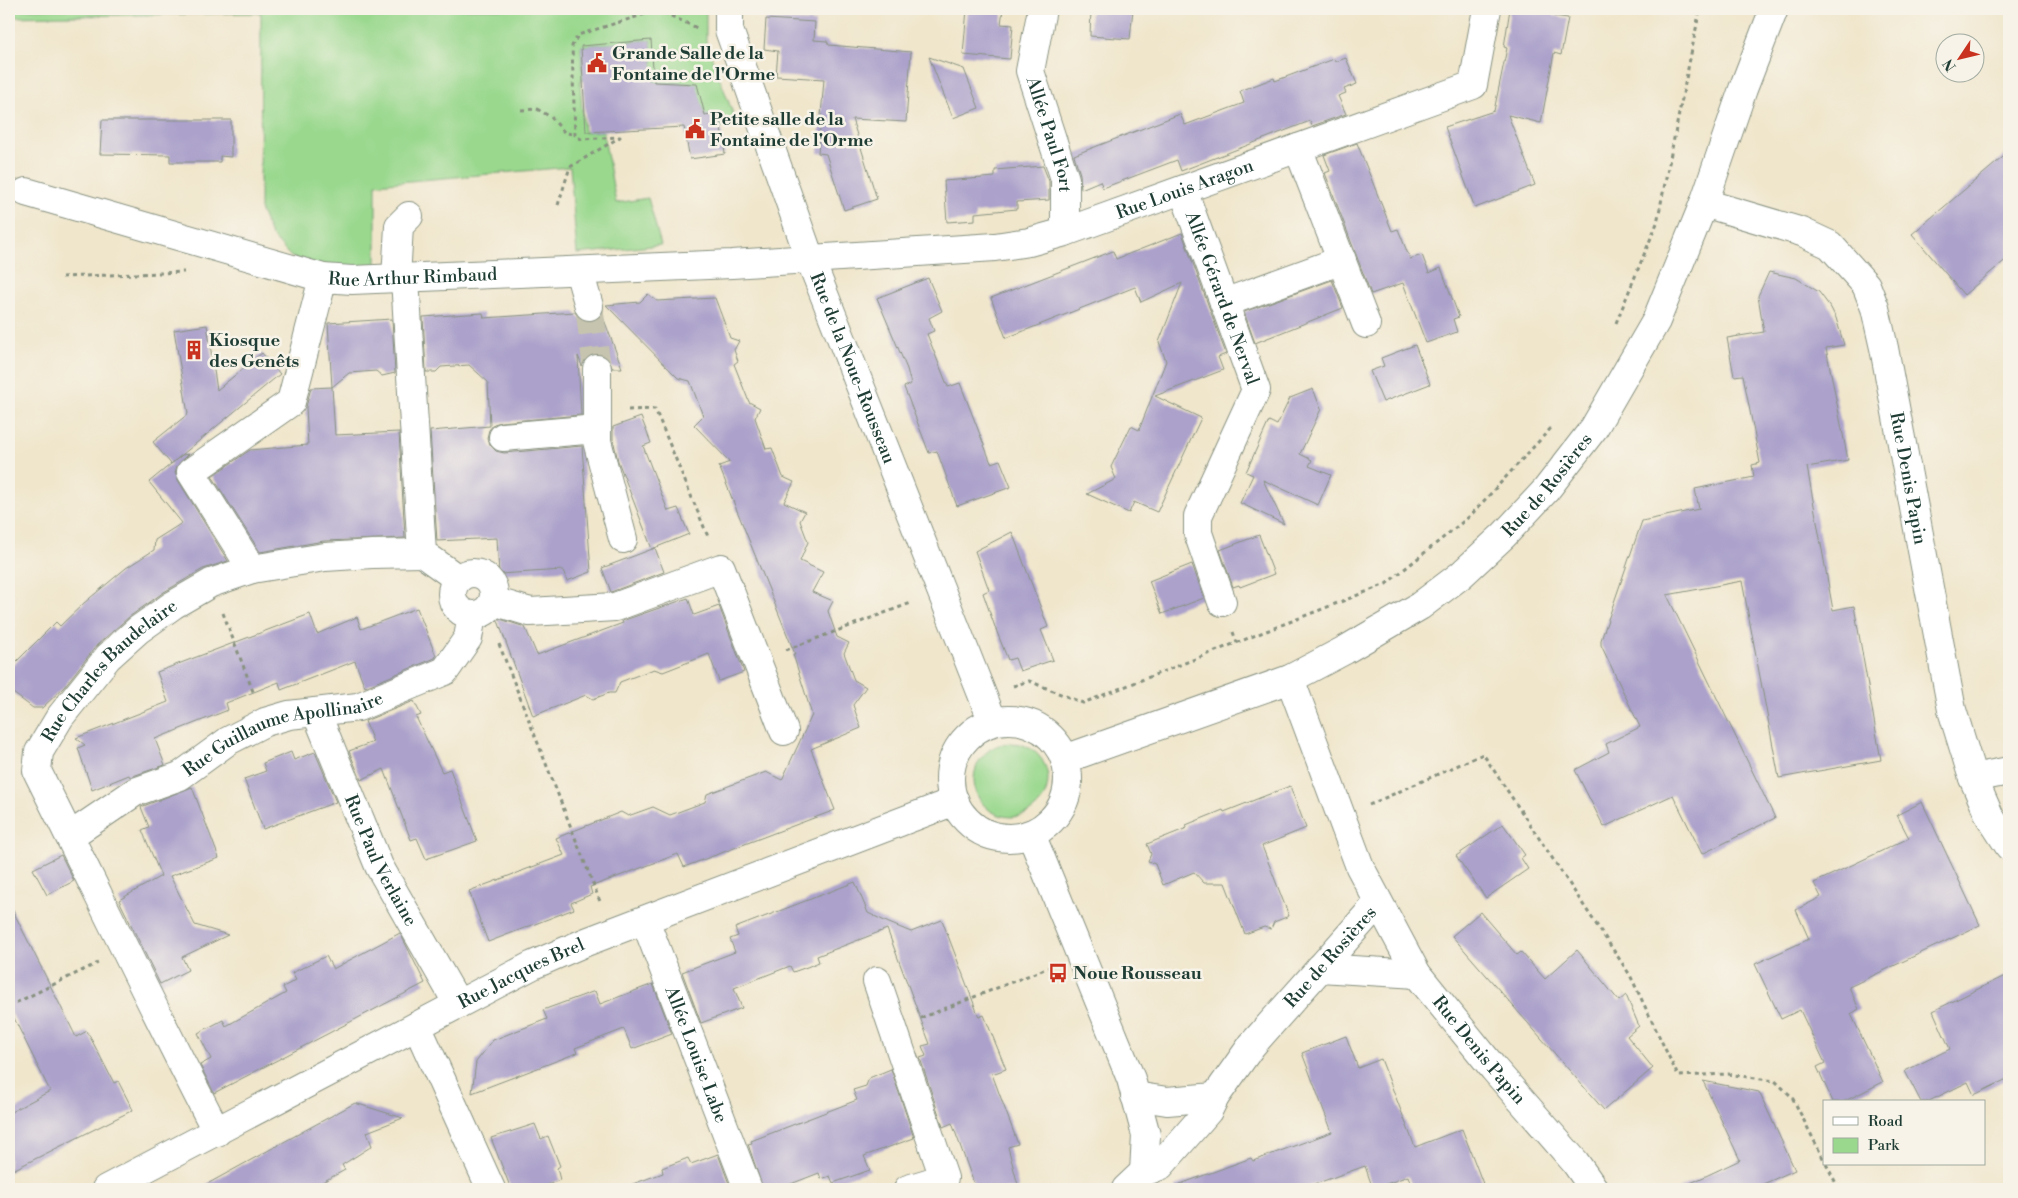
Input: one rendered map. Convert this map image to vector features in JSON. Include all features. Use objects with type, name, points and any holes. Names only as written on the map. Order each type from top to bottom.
[{"type":"street","name":"Allée Paul Fort","points":[[1042,9],[1030,71],[1065,179],[1065,232]]},
{"type":"street","name":"Rue Louis Aragon","points":[[810,259],[1029,242],[1065,232],[1473,85],[1487,9]]},
{"type":"street","name":"Rue de Rosières","points":[[1061,753],[1290,679],[1345,650],[1420,606],[1461,575],[1504,535],[1546,490],[1594,428],[1656,321],[1704,203],[1742,89],[1774,9]]},
{"type":"street","name":"Rue de la Noue-Rousseau","points":[[729,19],[810,259],[993,722]]},
{"type":"street","points":[[1298,148],[1366,324]]},
{"type":"street","name":"Allée Gérard de Nerval","points":[[1183,190],[1256,390],[1198,516],[1198,533],[1222,602]]},
{"type":"street","name":"Rue Arthur Rimbaud","points":[[26,192],[323,278],[352,280],[400,279],[810,259]]},
{"type":"street","name":"Rue Denis Papin","points":[[1704,203],[1802,232],[1830,245],[1866,285],[1875,308],[1884,348],[1952,710],[1973,778],[1990,817],[2009,846]]},
{"type":"street","points":[[409,216],[399,226],[400,279],[422,554],[458,579]]},
{"type":"street","points":[[1224,303],[1342,260]]},
{"type":"street","points":[[579,271],[589,306]]},
{"type":"street","points":[[252,569],[191,472],[291,402],[323,278]]},
{"type":"street","points":[[597,369],[597,442],[622,539]]},
{"type":"street","points":[[503,437],[597,420]]},
{"type":"street","name":"Rue Charles Baudelaire","points":[[217,1132],[164,1031],[126,949],[37,771],[39,752],[60,717],[108,657],[138,630],[173,605],[211,583],[252,569],[325,557],[372,554],[422,554]]},
{"type":"street","points":[[483,610],[494,587],[485,576],[478,572],[471,572],[458,579],[454,584],[452,598],[459,610],[530,612],[615,607],[721,568],[784,731]]},
{"type":"street","name":"Rue Guillaume Apollinaire","points":[[70,836],[135,792],[180,776],[228,741],[265,722],[289,715],[358,707],[445,671],[468,638],[483,610]]},
{"type":"street","name":"Rue de Rosières","points":[[1135,1180],[1160,1166],[1208,1111],[1215,1097],[1252,1045],[1378,903],[1360,867],[1290,679]]},
{"type":"street","name":"Rue Paul Verlaine","points":[[316,712],[379,866],[458,1004]]},
{"type":"street","points":[[1007,720],[1022,721],[1048,735],[1061,753],[1068,774],[1068,789],[1063,803],[1050,821],[1031,834],[1008,838],[986,833],[967,820],[955,801],[950,780],[954,758],[966,740],[983,726],[1007,720]]},
{"type":"street","points":[[1973,778],[2009,771]]},
{"type":"street","name":"Rue Jacques Brel","points":[[106,1189],[532,965],[612,932],[955,801]]},
{"type":"street","points":[[1031,834],[1131,1079],[1146,1135],[1135,1180]]},
{"type":"street","name":"Rue Denis Papin","points":[[1378,903],[1417,974],[1494,1069],[1575,1162],[1594,1189]]},
{"type":"street","name":"Allée Louise Labe","points":[[645,920],[748,1189]]},
{"type":"street","points":[[1320,968],[1417,974]]},
{"type":"street","points":[[877,981],[944,1178],[908,1189]]},
{"type":"street","points":[[416,1026],[491,1189]]},
{"type":"street","points":[[1136,1096],[1167,1101],[1215,1097]]},
{"type":"path","points":[[575,135],[572,46],[578,35],[658,9],[703,31],[729,19]]},
{"type":"path","points":[[1616,323],[1657,223],[1700,9]]},
{"type":"path","points":[[2004,9],[2009,12]]},
{"type":"path","points":[[521,110],[537,109],[552,117],[564,132],[581,139],[620,137],[570,167],[558,205]]},
{"type":"path","points":[[62,277],[184,273],[208,246]]},
{"type":"path","points":[[597,420],[655,409],[721,568]]},
{"type":"path","points":[[983,696],[1028,681],[1083,703],[1386,584],[1470,516],[1554,425]]},
{"type":"path","points":[[211,583],[265,722]]},
{"type":"path","points":[[758,661],[941,591]]},
{"type":"path","points":[[483,610],[509,666],[612,932]]},
{"type":"path","points":[[1341,818],[1483,754],[1630,975],[1678,1076],[1728,1074],[1775,1081],[1792,1098],[1823,1158]]},
{"type":"path","points":[[9,1006],[126,949]]},
{"type":"path","points":[[893,1029],[1080,955]]},
{"type":"path","points":[[1827,1166],[1839,1189]]},
{"type":"green space","points":[[9,9],[706,9],[706,42],[737,124],[721,127],[719,113],[705,115],[696,84],[654,82],[651,40],[581,46],[582,70],[586,73],[580,82],[584,132],[603,131],[616,203],[648,198],[661,245],[577,254],[570,167],[376,184],[376,267],[327,268],[291,257],[271,235],[260,209],[261,13],[9,17]]},
{"type":"green space","points":[[1004,743],[1018,743],[1032,749],[1042,759],[1048,773],[1046,794],[1032,811],[1018,817],[1004,817],[990,811],[980,801],[974,787],[974,773],[980,759],[990,749]]},
{"type":"building","points":[[967,9],[1003,9],[1001,24],[1013,25],[1010,59],[963,55]]},
{"type":"building","points":[[1091,9],[1133,9],[1130,39],[1090,36]]},
{"type":"building","points":[[1510,9],[1554,9],[1553,16],[1568,18],[1561,55],[1554,53],[1541,123],[1508,115],[1535,185],[1475,208],[1445,127],[1494,111],[1507,48],[1504,47]]},
{"type":"building","points":[[766,19],[815,22],[814,40],[827,41],[829,45],[911,52],[906,122],[852,119],[877,199],[844,210],[826,154],[818,153],[824,79],[776,76],[778,51],[764,49]]},
{"type":"building","points":[[651,40],[654,82],[697,84],[705,115],[719,113],[725,154],[690,159],[684,127],[586,132],[581,46]]},
{"type":"building","points":[[929,57],[964,69],[979,108],[953,118]]},
{"type":"building","points":[[1346,58],[1357,84],[1344,89],[1346,93],[1338,96],[1346,114],[1312,126],[1310,121],[1181,171],[1177,160],[1103,188],[1100,181],[1081,189],[1080,174],[1074,155],[1180,114],[1185,125],[1244,103],[1240,91],[1274,78],[1275,81],[1334,59],[1335,62]]},
{"type":"building","points":[[102,120],[231,120],[231,157],[220,156],[220,162],[170,162],[170,155],[100,154]]},
{"type":"building","points":[[1357,143],[1392,231],[1398,229],[1410,259],[1422,255],[1429,273],[1441,268],[1459,317],[1453,319],[1457,332],[1426,343],[1403,283],[1371,294],[1325,173],[1330,171],[1324,155]]},
{"type":"building","points":[[2009,152],[2009,257],[1964,295],[1912,234]]},
{"type":"building","points":[[1043,166],[1049,181],[1049,200],[1017,202],[1017,209],[975,213],[975,220],[947,222],[944,181],[995,177],[995,170]]},
{"type":"building","points":[[1182,233],[1226,354],[1218,357],[1223,370],[1155,396],[1201,418],[1157,512],[1134,502],[1129,513],[1087,494],[1116,479],[1111,467],[1131,426],[1139,430],[1166,361],[1159,342],[1182,283],[1141,302],[1135,287],[1006,338],[991,298],[1113,251],[1116,259]]},
{"type":"building","points":[[1769,272],[1796,278],[1819,292],[1836,318],[1844,345],[1826,348],[1848,460],[1807,467],[1833,610],[1854,606],[1881,760],[1779,778],[1742,581],[1667,595],[1775,818],[1702,854],[1673,795],[1604,827],[1575,770],[1609,752],[1606,744],[1640,727],[1601,645],[1601,640],[1642,521],[1699,509],[1695,489],[1754,477],[1752,465],[1760,463],[1743,375],[1734,376],[1727,338],[1764,332],[1758,296]]},
{"type":"building","points":[[928,278],[942,311],[929,318],[934,331],[927,334],[948,387],[960,383],[991,463],[1000,460],[1011,487],[957,506],[937,451],[929,453],[904,387],[911,384],[907,369],[877,298]]},
{"type":"building","points":[[1332,280],[1343,308],[1255,343],[1244,312]]},
{"type":"building","points":[[648,294],[657,301],[715,298],[730,338],[739,341],[734,350],[738,361],[734,364],[749,402],[760,408],[755,418],[766,449],[772,448],[783,477],[794,482],[784,502],[805,512],[800,521],[808,542],[800,561],[823,572],[812,592],[833,601],[828,611],[837,637],[849,643],[844,653],[854,680],[866,687],[853,705],[861,728],[811,749],[835,810],[684,867],[678,854],[590,887],[592,894],[571,903],[574,909],[488,942],[469,891],[564,855],[556,838],[621,812],[628,816],[653,807],[670,815],[705,802],[707,794],[766,772],[782,780],[812,715],[793,654],[795,654],[719,466],[730,462],[694,425],[703,416],[690,381],[678,378],[606,305],[640,302]]},
{"type":"building","points":[[575,312],[579,318],[586,321],[594,321],[602,314],[622,368],[612,368],[610,361],[605,356],[597,353],[589,356],[582,366],[578,356],[581,415],[501,422],[494,424],[489,430],[487,438],[496,451],[504,453],[582,446],[591,572],[567,581],[563,570],[499,574],[497,538],[437,541],[430,431],[490,426],[488,382],[469,365],[441,367],[436,372],[426,372],[423,317],[483,313],[484,318]]},
{"type":"building","points":[[392,319],[395,373],[382,376],[376,371],[349,373],[332,387],[328,323]]},
{"type":"building","points":[[207,325],[217,390],[262,353],[280,374],[171,464],[153,442],[188,414],[174,330]]},
{"type":"building","points":[[1415,345],[1430,384],[1383,402],[1370,371],[1384,366],[1381,358]]},
{"type":"building","points":[[332,387],[335,435],[399,432],[405,538],[324,541],[260,552],[212,476],[250,450],[308,445],[306,407],[311,388]]},
{"type":"building","points":[[1313,389],[1321,409],[1300,454],[1312,460],[1309,466],[1331,475],[1318,505],[1263,480],[1284,524],[1240,503],[1253,475],[1246,472],[1269,421],[1277,425],[1290,398]]},
{"type":"building","points":[[641,417],[651,443],[643,446],[668,511],[678,508],[689,534],[652,549],[618,461],[613,439],[613,427]]},
{"type":"building","points":[[189,454],[177,466],[175,473],[228,561],[203,569],[164,592],[129,617],[97,645],[64,687],[42,708],[33,708],[9,690],[9,669],[56,622],[60,626],[126,568],[154,550],[155,540],[182,523],[149,482],[182,455]]},
{"type":"building","points":[[1012,532],[1048,627],[1041,630],[1053,660],[1020,671],[1015,658],[1008,660],[995,627],[983,593],[989,590],[975,551]]},
{"type":"building","points":[[1259,535],[1274,574],[1240,587],[1239,585],[1233,587],[1220,550]]},
{"type":"building","points":[[655,548],[664,572],[611,592],[602,568]]},
{"type":"building","points":[[1192,564],[1204,598],[1162,614],[1149,581]]},
{"type":"building","points":[[688,598],[694,615],[719,606],[744,672],[719,681],[709,654],[663,672],[654,669],[620,682],[615,693],[609,693],[593,699],[586,695],[533,716],[497,618],[525,627],[537,655],[623,623],[622,621]]},
{"type":"building","points":[[417,608],[436,656],[435,658],[365,687],[355,661],[281,690],[279,682],[226,703],[228,710],[155,739],[165,765],[130,777],[129,775],[92,790],[78,748],[85,745],[76,738],[168,702],[157,672],[310,614],[317,634],[357,617],[361,629]]},
{"type":"building","points":[[414,701],[421,715],[416,717],[442,772],[450,769],[477,841],[426,859],[417,838],[411,840],[384,769],[361,780],[349,751],[373,742],[365,721]]},
{"type":"building","points":[[291,752],[294,760],[315,752],[336,802],[263,829],[244,779],[266,771],[263,763]]},
{"type":"building","points":[[1290,786],[1306,828],[1262,846],[1289,916],[1274,922],[1271,929],[1264,927],[1245,934],[1225,883],[1204,883],[1194,872],[1163,885],[1155,864],[1148,861],[1151,854],[1147,844],[1187,828],[1186,825]]},
{"type":"building","points":[[192,787],[219,858],[170,876],[195,925],[228,935],[182,957],[188,970],[160,984],[119,900],[161,876],[142,830],[149,827],[141,807]]},
{"type":"building","points":[[1922,802],[1980,925],[1849,987],[1859,1009],[1851,1014],[1883,1082],[1847,1100],[1832,1100],[1817,1067],[1825,1063],[1800,1010],[1781,1019],[1755,964],[1809,939],[1796,910],[1821,897],[1814,883],[1909,838],[1897,815]]},
{"type":"building","points":[[1503,824],[1525,855],[1521,858],[1528,869],[1486,898],[1456,856]]},
{"type":"building","points":[[61,855],[74,881],[47,895],[33,869]]},
{"type":"building","points":[[855,882],[868,913],[889,923],[911,932],[942,920],[979,1017],[984,1015],[1006,1069],[992,1074],[1018,1144],[1008,1147],[1019,1189],[976,1189],[952,1123],[943,1127],[920,1058],[926,1056],[922,1046],[930,1044],[887,929],[817,956],[819,962],[807,967],[793,972],[790,966],[734,988],[742,1008],[701,1023],[682,972],[735,952],[730,939],[738,936],[735,928]]},
{"type":"building","points":[[9,903],[76,1037],[87,1031],[114,1083],[118,1081],[133,1110],[9,1172],[9,1113],[50,1091],[9,1008]]},
{"type":"building","points":[[1480,912],[1517,955],[1521,952],[1545,979],[1577,950],[1619,1001],[1626,995],[1639,1026],[1627,1036],[1653,1068],[1604,1110],[1452,936]]},
{"type":"building","points":[[400,933],[425,983],[214,1093],[200,1065],[211,1059],[198,1033],[223,1020],[226,1026],[286,993],[283,987],[296,980],[292,973],[326,956],[333,969]]},
{"type":"building","points":[[2009,974],[2009,1078],[1974,1095],[1968,1082],[1931,1100],[1920,1100],[1905,1071],[1950,1049],[1933,1011]]},
{"type":"building","points":[[653,984],[672,1034],[632,1049],[624,1029],[575,1048],[577,1053],[472,1093],[476,1062],[493,1040],[547,1019],[543,1010],[595,991],[600,1004]]},
{"type":"building","points":[[1346,1036],[1358,1068],[1381,1059],[1415,1147],[1462,1129],[1485,1189],[1413,1189],[1408,1176],[1373,1189],[1365,1166],[1301,1189],[1175,1189],[1175,1186],[1251,1158],[1253,1161],[1332,1132],[1302,1053]]},
{"type":"building","points":[[891,1069],[914,1138],[864,1156],[870,1170],[833,1183],[830,1176],[821,1179],[819,1173],[778,1189],[763,1189],[748,1144],[752,1143],[751,1141],[857,1100],[853,1090],[866,1086],[869,1078]]},
{"type":"building","points":[[1703,1081],[1759,1092],[1795,1170],[1752,1189],[1678,1189],[1740,1160]]},
{"type":"building","points":[[355,1103],[403,1118],[367,1132],[372,1146],[342,1165],[345,1170],[309,1189],[198,1189]]},
{"type":"building","points":[[535,1124],[541,1139],[548,1136],[560,1166],[557,1168],[560,1180],[537,1189],[511,1189],[491,1138]]},
{"type":"building","points":[[718,1154],[731,1189],[631,1189],[630,1185],[663,1173],[662,1168],[688,1158],[691,1164]]},
{"type":"tunnel","points":[[589,306],[597,369]]},
{"type":"place","name":"Grande Salle de la Fontaine de l'Orme","points":[[597,63]]},
{"type":"place","name":"Petite salle de la Fontaine de l'Orme","points":[[695,129]]},
{"type":"place","name":"Kiosque des Genêts","points":[[194,350]]},
{"type":"place","name":"Noue Rousseau","points":[[1058,973]]}]
